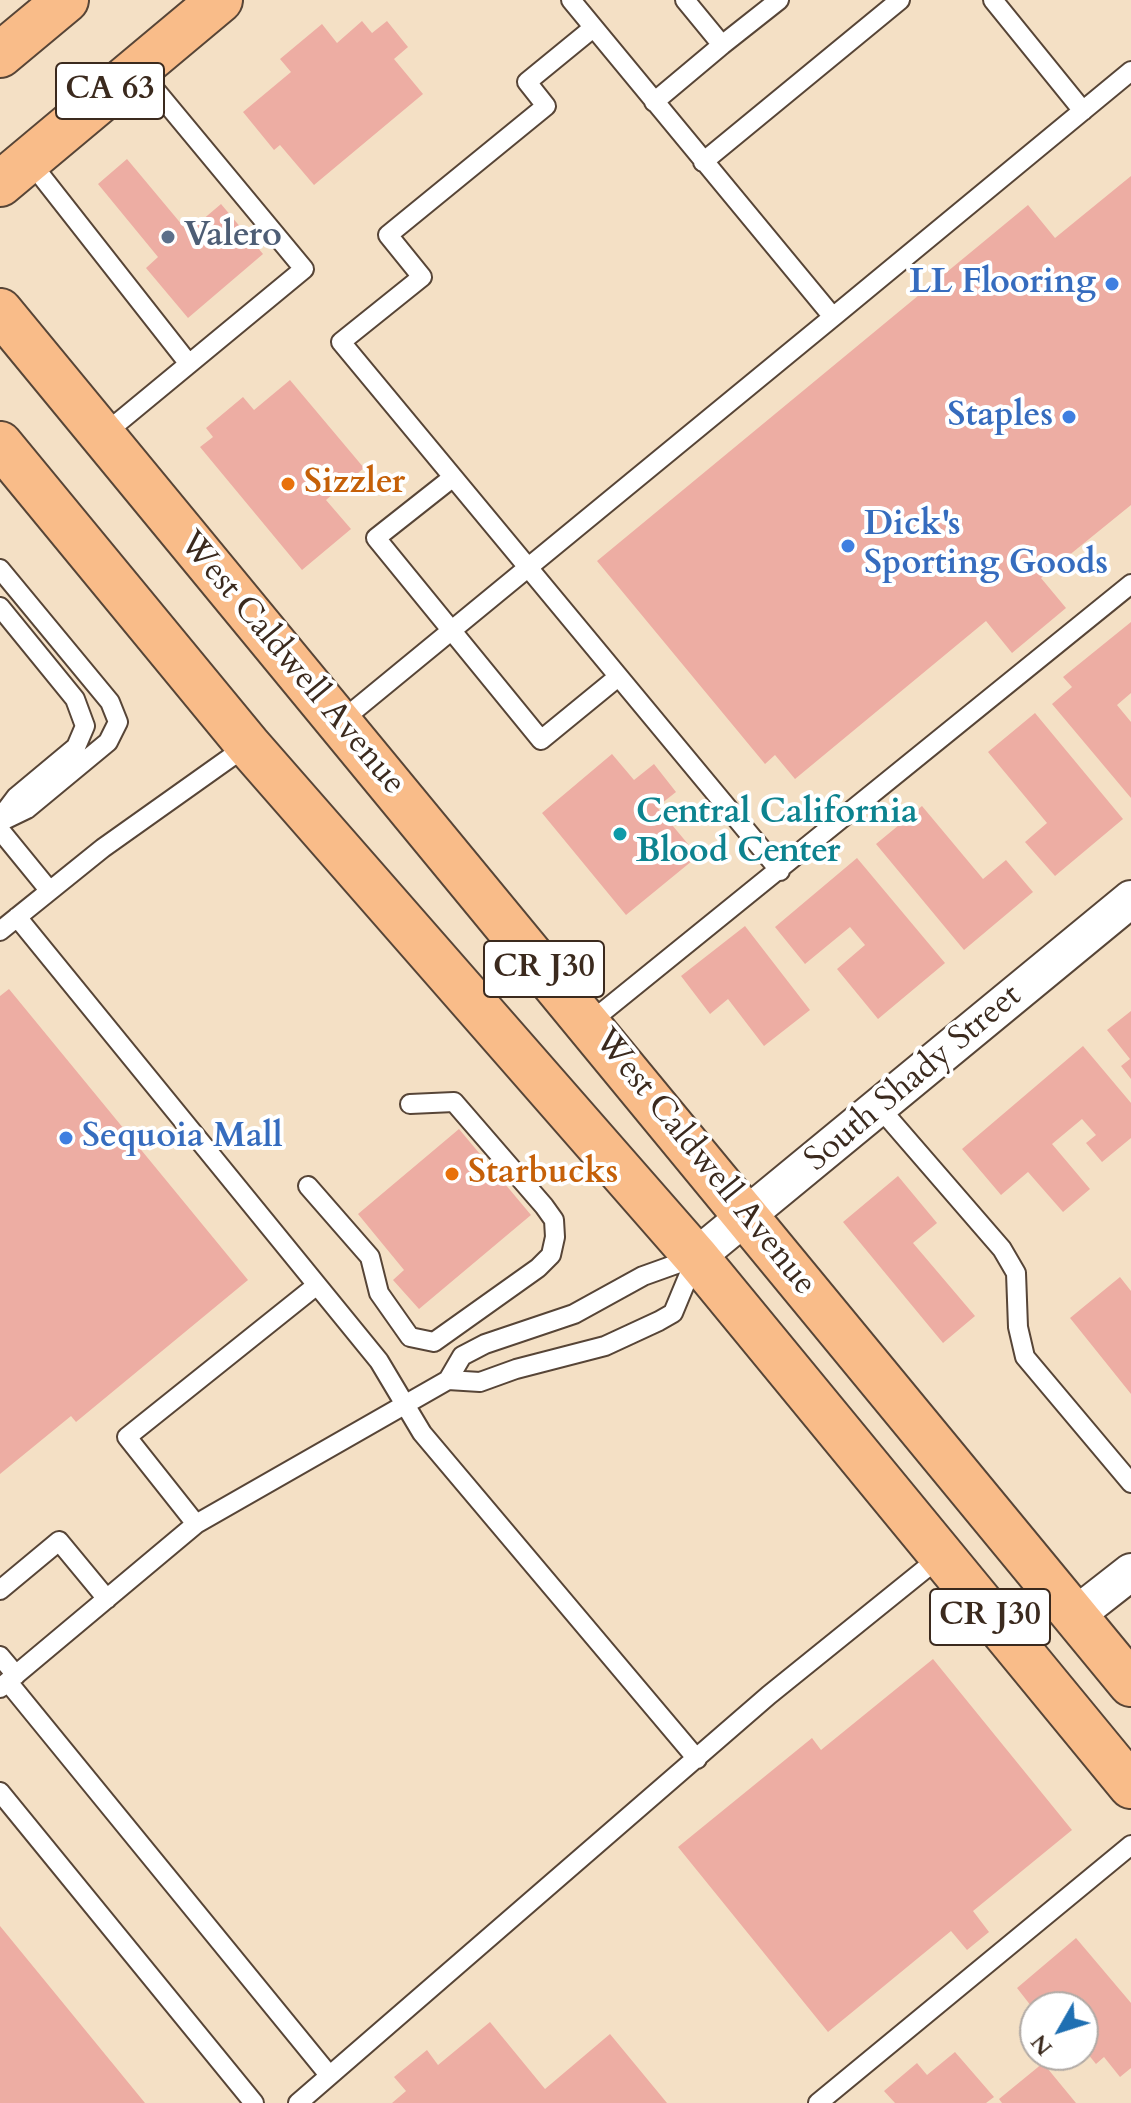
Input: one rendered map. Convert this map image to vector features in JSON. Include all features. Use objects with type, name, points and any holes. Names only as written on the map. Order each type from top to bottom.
[{"type":"main road","name":"CA 63","points":[[0,55],[66,0]]},
{"type":"main road","name":"CA 63","points":[[14,172],[220,0]]},
{"type":"main road","name":"West Caldwell Avenue","points":[[0,311],[749,1216],[1131,1684]]},
{"type":"main road","name":"West Caldwell Avenue","points":[[0,444],[248,745],[696,1257],[1131,1786]]},
{"type":"main road","points":[[1084,1729],[1131,1760]]},
{"type":"street","name":"South Shady Street","points":[[696,1257],[1131,899]]},
{"type":"street","points":[[1076,1615],[1131,1572]]},
{"type":"lane","points":[[571,0],[833,317]]},
{"type":"lane","points":[[685,0],[722,45]]},
{"type":"lane","points":[[654,102],[779,0]]},
{"type":"lane","points":[[703,162],[900,0]]},
{"type":"lane","points":[[993,0],[1083,111]]},
{"type":"lane","points":[[593,28],[527,82],[546,106],[388,235],[422,277],[341,342],[780,871]]},
{"type":"lane","points":[[103,435],[304,269],[137,68]]},
{"type":"lane","points":[[340,722],[1131,71]]},
{"type":"lane","points":[[14,172],[189,364]]},
{"type":"lane","points":[[452,478],[376,538],[541,740],[618,677]]},
{"type":"lane","points":[[0,569],[110,702],[118,722],[108,742],[27,809],[0,820]]},
{"type":"lane","points":[[589,1023],[1131,584]]},
{"type":"lane","points":[[0,607],[75,699],[85,726],[76,747],[16,797],[0,820]]},
{"type":"lane","points":[[0,931],[49,890],[248,745]]},
{"type":"lane","points":[[0,830],[49,890]]},
{"type":"lane","points":[[17,917],[379,1361],[422,1433],[697,1759]]},
{"type":"lane","points":[[308,1186],[370,1257],[379,1293],[410,1337],[434,1342],[538,1268],[551,1255],[555,1237],[554,1220],[544,1206],[454,1102],[410,1104]]},
{"type":"lane","points":[[879,1107],[1002,1249],[1016,1273],[1018,1327],[1025,1357],[1131,1483]]},
{"type":"lane","points":[[8,1682],[196,1524],[448,1380],[462,1356],[485,1344],[574,1314],[643,1276],[696,1257]]},
{"type":"lane","points":[[448,1380],[480,1382],[516,1369],[605,1346],[633,1334],[673,1313],[696,1257]]},
{"type":"lane","points":[[196,1524],[127,1437],[317,1285]]},
{"type":"lane","points":[[0,1590],[59,1541],[107,1599]]},
{"type":"lane","points":[[298,2103],[769,1695],[940,1557]]},
{"type":"lane","points":[[0,1656],[8,1682],[329,2075]]},
{"type":"lane","points":[[0,1792],[254,2103]]},
{"type":"lane","points":[[818,2103],[1131,1845]]},
{"type":"building","points":[[362,21],[372,33],[387,21],[408,47],[394,59],[423,94],[314,185],[280,145],[274,150],[243,112],[291,72],[280,59],[322,24],[337,43]]},
{"type":"building","points":[[127,159],[188,232],[221,204],[263,254],[188,318],[146,268],[158,257],[98,184]]},
{"type":"building","name":"Dick's Sporting Goods","points":[[1131,176],[1131,505],[1041,578],[1066,608],[1012,653],[986,621],[795,779],[775,755],[765,764],[597,561],[1028,205],[1055,238]]},
{"type":"building","name":"Sizzler","points":[[290,380],[364,468],[326,500],[351,529],[302,570],[200,447],[213,437],[206,428],[243,397],[254,410]]},
{"type":"building","points":[[1131,622],[1131,693],[1117,705],[1131,722],[1131,798],[1052,704],[1072,687],[1063,677]]},
{"type":"building","points":[[1035,713],[1123,819],[1055,876],[1025,842],[1047,823],[988,752]]},
{"type":"building","name":"Central California Blood Center","points":[[612,754],[634,780],[654,764],[676,792],[657,807],[698,856],[626,915],[542,813]]},
{"type":"building","points":[[922,806],[983,879],[1006,860],[1033,892],[964,950],[876,844]]},
{"type":"building","points":[[857,858],[945,963],[878,1019],[837,969],[865,945],[850,927],[805,964],[775,927]]},
{"type":"building","points":[[745,926],[810,1010],[764,1046],[728,999],[710,1014],[681,976]]},
{"type":"building","name":"Sequoia Mall","points":[[9,989],[248,1280],[76,1422],[71,1416],[0,1474],[0,996]]},
{"type":"building","points":[[1131,1011],[1131,1079],[1121,1066],[1130,1059],[1107,1030]]},
{"type":"building","points":[[1083,1046],[1131,1103],[1131,1138],[1102,1162],[1086,1143],[1096,1135],[1082,1119],[1052,1144],[1090,1189],[1063,1212],[1028,1172],[1001,1195],[962,1149]]},
{"type":"building","points":[[459,1129],[531,1215],[419,1309],[393,1280],[404,1270],[358,1214]]},
{"type":"building","points":[[898,1176],[937,1223],[913,1243],[975,1316],[943,1343],[843,1222]]},
{"type":"building","points":[[1120,1277],[1131,1291],[1131,1394],[1070,1318]]},
{"type":"building","points":[[933,1659],[1072,1830],[973,1911],[989,1932],[967,1950],[951,1931],[828,2032],[678,1847],[812,1738],[821,1750]]},
{"type":"building","points":[[0,1926],[145,2103],[0,2103]]},
{"type":"building","points":[[1076,1938],[1131,2003],[1131,2068],[1120,2077],[1104,2057],[1099,2061],[1099,1991],[1019,1991],[1017,1988]]},
{"type":"building","points":[[490,2022],[545,2089],[610,2034],[667,2103],[392,2103],[406,2091],[394,2077],[427,2050],[438,2065]]},
{"type":"building","points":[[955,2052],[994,2097],[986,2103],[895,2103],[884,2091],[917,2063],[927,2075]]},
{"type":"building","points":[[1033,2071],[1050,2071],[1076,2103],[1002,2103],[999,2099]]},
{"type":"place","name":"Valero","points":[[168,237]]},
{"type":"place","name":"LL Flooring","points":[[1112,284]]},
{"type":"place","name":"Staples","points":[[1069,417]]},
{"type":"place","name":"Sizzler","points":[[288,484]]},
{"type":"place","name":"Dick's Sporting Goods","points":[[848,546]]},
{"type":"place","name":"Central California Blood Center","points":[[620,834]]},
{"type":"place","name":"Sequoia Mall","points":[[66,1138]]},
{"type":"place","name":"Starbucks","points":[[452,1174]]}]
